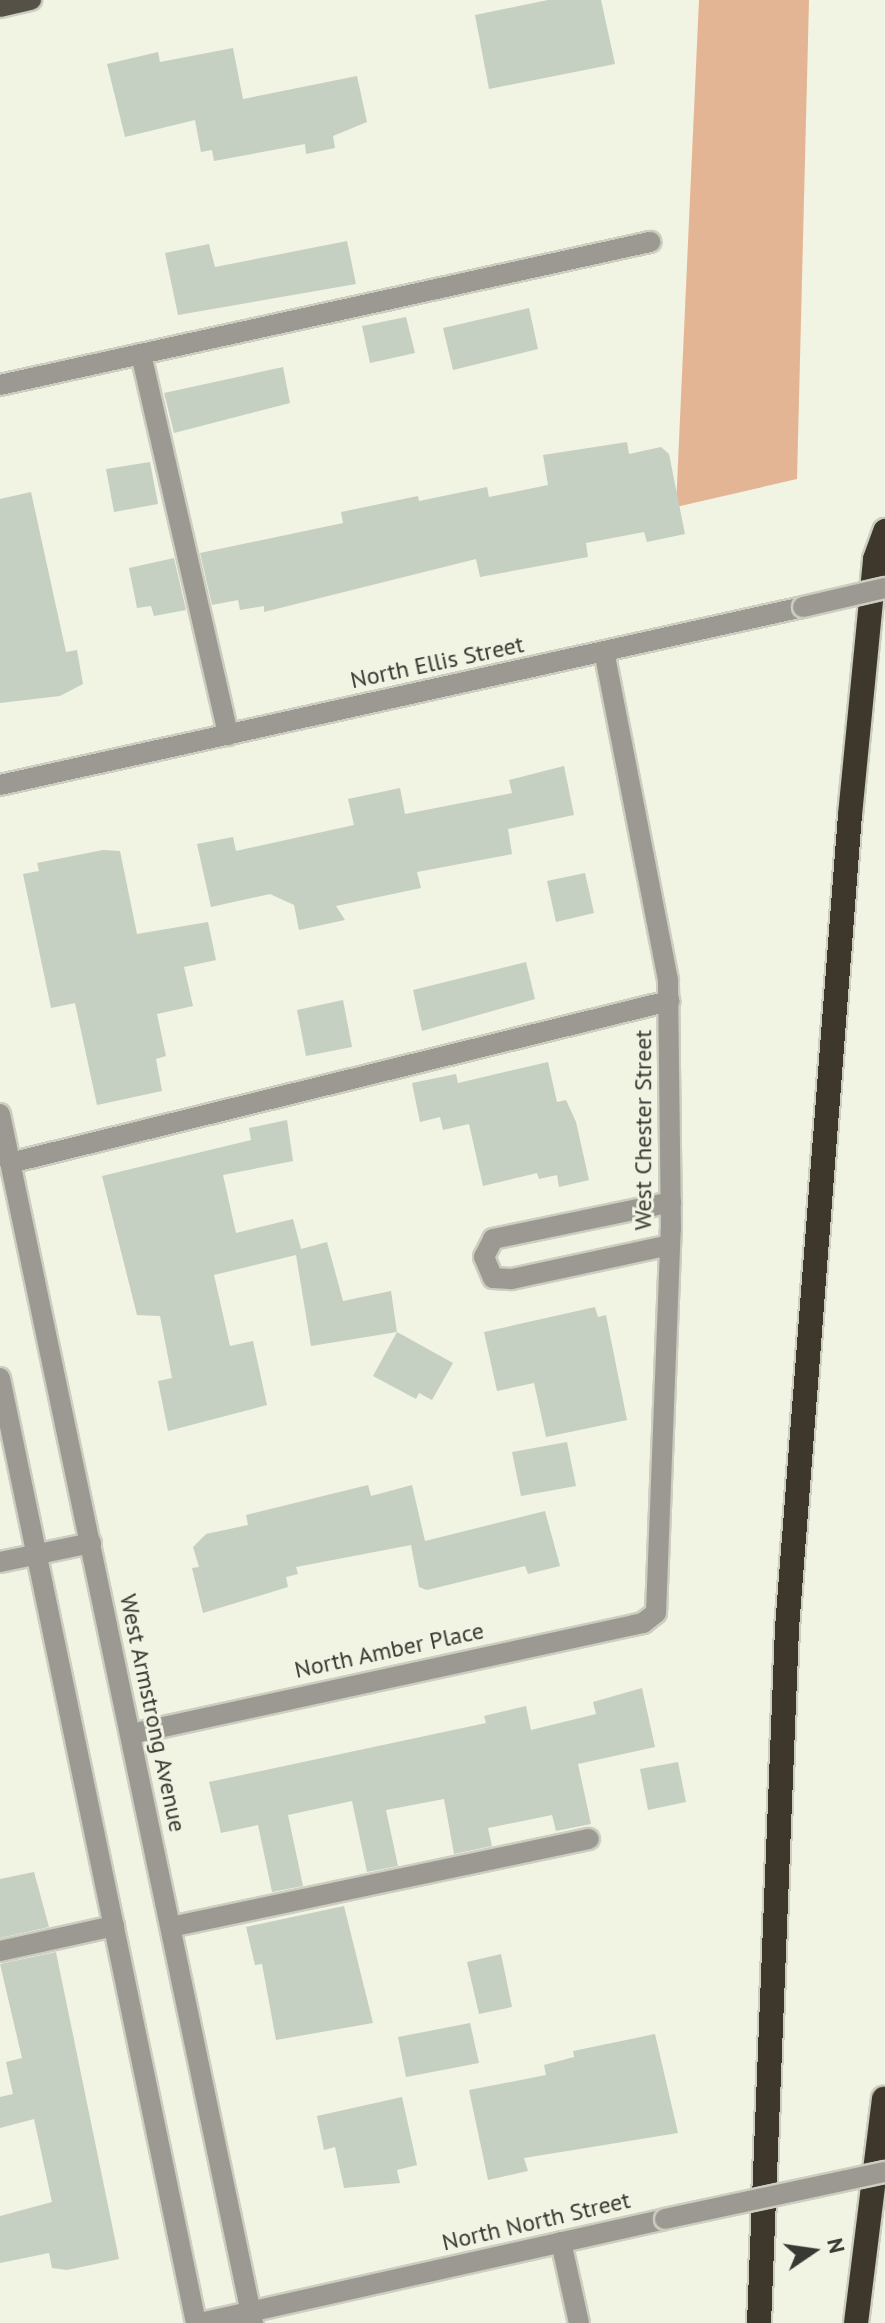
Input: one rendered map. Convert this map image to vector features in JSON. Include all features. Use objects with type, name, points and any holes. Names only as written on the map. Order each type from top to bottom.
[{"type":"highway","points":[[759,2323],[787,1628],[850,815],[875,559],[885,531]]},
{"type":"highway","points":[[856,2323],[885,2086]]},
{"type":"highway","points":[[884,2099],[885,2188]]},
{"type":"main road","points":[[0,7],[31,0]]},
{"type":"street","points":[[0,385],[650,242]]},
{"type":"street","points":[[141,354],[228,735]]},
{"type":"street","name":"North Ellis Street","points":[[0,785],[885,588]]},
{"type":"street","name":"West Chester Street","points":[[604,652],[658,909],[669,1001],[671,1202],[656,1613]]},
{"type":"street","points":[[10,1163],[669,1001]]},
{"type":"street","name":"West Armstrong Avenue","points":[[0,1114],[251,2318]]},
{"type":"street","points":[[670,1245],[511,1279],[493,1278],[484,1257],[493,1239],[671,1202]]},
{"type":"street","points":[[0,1378],[198,2323]]},
{"type":"street","points":[[0,1562],[91,1543]]},
{"type":"street","name":"North Amber Place","points":[[131,1734],[643,1623],[656,1613]]},
{"type":"street","points":[[171,1927],[589,1839]]},
{"type":"street","points":[[0,1951],[114,1926]]},
{"type":"street","name":"North North Street","points":[[198,2323],[251,2318],[561,2242],[885,2172]]},
{"type":"street","points":[[561,2242],[579,2323]]},
{"type":"shaded area","points":[[699,0],[809,0],[797,479],[676,507]]},
{"type":"building","points":[[548,0],[601,0],[615,64],[489,89],[475,15]]},
{"type":"building","points":[[233,48],[243,99],[357,76],[367,122],[333,136],[335,148],[306,154],[305,144],[214,161],[212,150],[201,152],[195,120],[125,137],[107,64],[158,52],[160,62]]},
{"type":"building","points":[[347,241],[356,284],[178,315],[165,253],[209,244],[215,267]]},
{"type":"building","points":[[529,308],[538,349],[453,370],[443,328]]},
{"type":"building","points":[[406,317],[415,353],[370,363],[362,326]]},
{"type":"building","points":[[283,367],[290,403],[174,433],[164,393]]},
{"type":"building","points":[[627,442],[629,454],[661,447],[669,454],[685,534],[647,542],[644,532],[586,543],[588,557],[480,577],[476,559],[264,612],[264,606],[240,610],[238,600],[212,605],[200,553],[343,523],[341,512],[418,496],[419,501],[487,487],[489,497],[548,485],[543,455]]},
{"type":"building","points":[[150,462],[158,504],[114,512],[106,469]]},
{"type":"building","points":[[31,492],[66,652],[77,650],[83,684],[60,696],[0,703],[0,499]]},
{"type":"building","points":[[174,558],[186,610],[154,616],[151,606],[137,608],[129,568]]},
{"type":"building","points":[[564,766],[574,815],[508,829],[512,854],[417,872],[421,888],[336,906],[345,920],[299,930],[294,905],[270,894],[211,907],[197,844],[233,837],[236,851],[354,825],[348,799],[400,788],[405,814],[512,793],[509,780]]},
{"type":"building","points":[[103,850],[120,851],[137,934],[208,922],[216,960],[184,967],[193,1006],[157,1014],[166,1056],[156,1059],[162,1091],[97,1105],[75,1003],[51,1008],[23,874],[39,871],[37,863]]},
{"type":"building","points":[[585,873],[594,913],[556,922],[547,881]]},
{"type":"building","points":[[526,962],[535,999],[422,1031],[413,990]]},
{"type":"building","points":[[343,1000],[352,1047],[306,1056],[297,1010]]},
{"type":"building","points":[[548,1062],[557,1102],[566,1100],[576,1122],[589,1180],[559,1187],[557,1175],[539,1179],[537,1173],[483,1186],[469,1124],[443,1130],[440,1117],[420,1122],[412,1083],[456,1074],[458,1083]]},
{"type":"building","points":[[287,1120],[293,1161],[223,1175],[236,1233],[293,1219],[301,1249],[327,1242],[343,1301],[391,1291],[397,1332],[311,1346],[296,1255],[214,1275],[230,1346],[253,1341],[267,1405],[168,1431],[158,1381],[172,1378],[160,1316],[137,1315],[102,1176],[251,1140],[249,1128]]},
{"type":"building","points":[[595,1307],[598,1317],[606,1315],[627,1420],[546,1437],[534,1383],[497,1391],[484,1332]]},
{"type":"building","points":[[397,1332],[453,1363],[432,1400],[419,1393],[416,1399],[373,1376]]},
{"type":"building","points":[[567,1442],[576,1486],[521,1496],[512,1452]]},
{"type":"building","points":[[368,1485],[371,1496],[412,1485],[425,1541],[545,1511],[560,1566],[528,1574],[525,1566],[427,1590],[419,1587],[411,1545],[296,1567],[298,1574],[286,1577],[288,1587],[203,1613],[192,1568],[199,1567],[193,1547],[206,1534],[248,1525],[246,1515]]},
{"type":"building","points":[[642,1688],[655,1747],[578,1764],[591,1824],[556,1831],[552,1815],[488,1828],[492,1846],[454,1854],[444,1799],[386,1810],[398,1866],[367,1872],[352,1801],[288,1815],[303,1886],[272,1892],[258,1825],[221,1833],[209,1782],[486,1723],[484,1716],[526,1706],[531,1730],[596,1714],[593,1702]]},
{"type":"building","points":[[678,1762],[686,1802],[648,1810],[640,1769]]},
{"type":"building","points":[[34,1872],[49,1927],[0,1938],[0,1879]]},
{"type":"building","points":[[344,1906],[373,2023],[276,2040],[262,1964],[255,1965],[246,1927]]},
{"type":"building","points":[[56,1952],[119,2259],[67,2270],[52,2268],[49,2253],[0,2263],[0,2216],[52,2202],[34,2119],[0,2128],[0,2097],[13,2094],[6,2062],[22,2058],[0,1964]]},
{"type":"building","points":[[501,1954],[512,2007],[479,2014],[467,1962]]},
{"type":"building","points":[[470,2023],[479,2063],[406,2077],[398,2037]]},
{"type":"building","points":[[655,2034],[678,2133],[524,2158],[528,2171],[488,2180],[469,2090],[546,2075],[544,2065],[574,2057],[573,2051]]},
{"type":"building","points":[[402,2097],[417,2165],[397,2170],[400,2183],[344,2188],[335,2147],[324,2150],[317,2116]]}]
